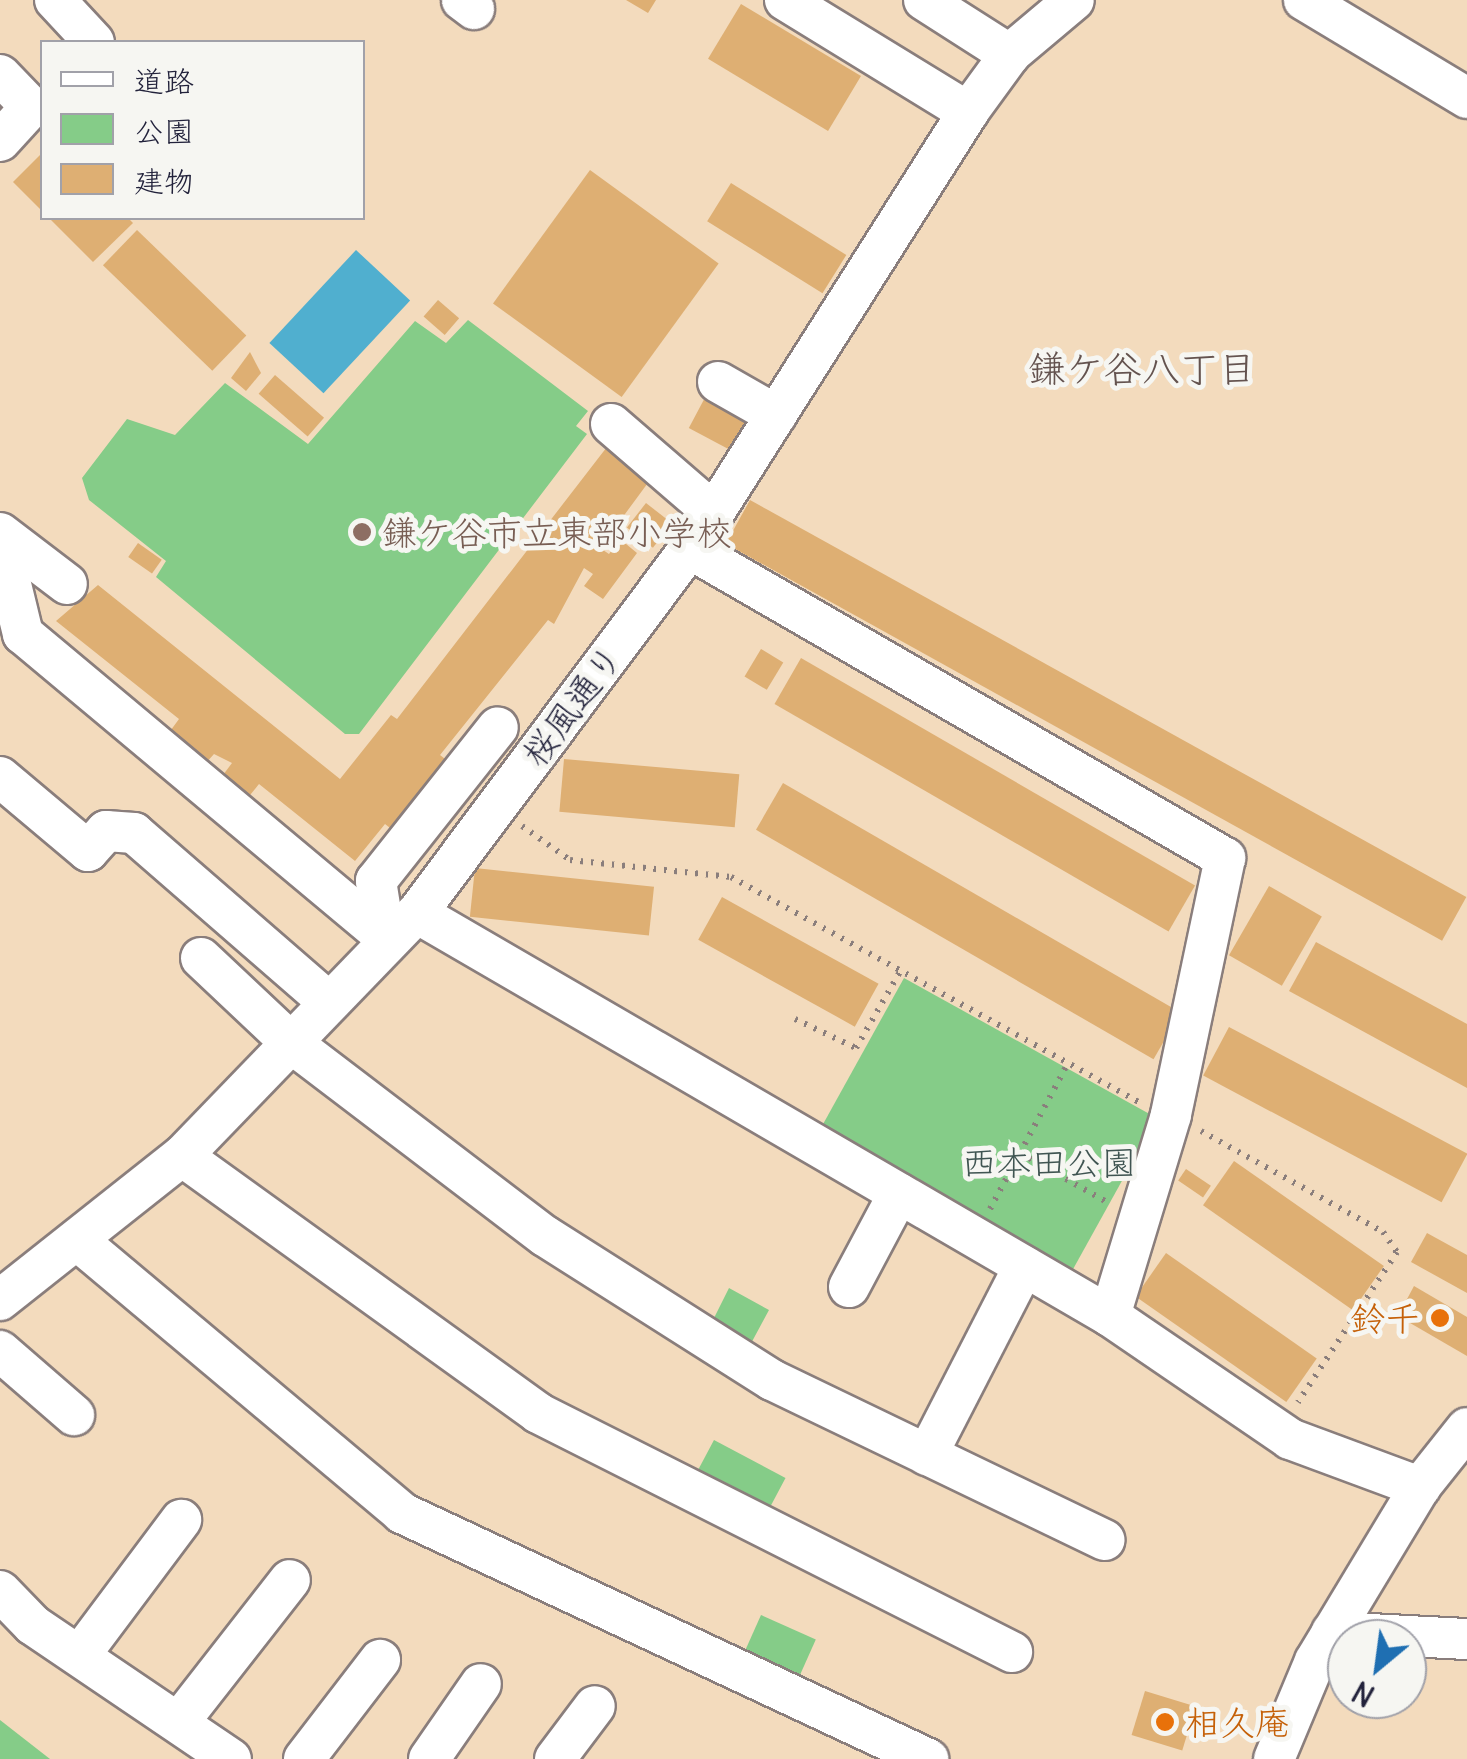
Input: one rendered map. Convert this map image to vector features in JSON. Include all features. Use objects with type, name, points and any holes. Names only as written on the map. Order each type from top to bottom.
[{"type":"street","points":[[54,0],[86,39]]},
{"type":"street","points":[[784,0],[968,112]]},
{"type":"street","points":[[924,0],[1010,55]]},
{"type":"street","name":"桜風通り","points":[[5,1284],[76,1240],[182,1156],[385,938],[418,913],[690,549],[968,112],[1010,55],[1074,0]]},
{"type":"street","points":[[1304,0],[1467,98]]},
{"type":"street","points":[[0,75],[31,107],[0,141]]},
{"type":"street","points":[[718,382],[776,415]]},
{"type":"street","points":[[611,424],[714,513]]},
{"type":"street","points":[[0,536],[67,584]]},
{"type":"street","points":[[0,536],[23,634],[385,938]]},
{"type":"street","points":[[690,549],[1225,858],[1172,1115],[1110,1316]]},
{"type":"street","points":[[385,938],[376,880],[498,726]]},
{"type":"street","points":[[0,777],[88,851],[106,831],[134,833],[309,1021],[545,1236],[772,1380],[1105,1539]]},
{"type":"street","points":[[418,913],[1110,1316],[1290,1439],[1420,1486]]},
{"type":"street","points":[[198,943],[309,1021]]},
{"type":"street","points":[[182,1156],[538,1413],[1012,1652]]},
{"type":"street","points":[[848,1288],[899,1193]]},
{"type":"street","points":[[76,1240],[402,1513],[928,1759]]},
{"type":"street","points":[[927,1455],[1024,1266]]},
{"type":"street","points":[[0,1351],[74,1415]]},
{"type":"street","points":[[1340,1619],[1420,1486],[1467,1428]]},
{"type":"street","points":[[80,1655],[181,1520]]},
{"type":"street","points":[[179,1722],[290,1580]]},
{"type":"street","points":[[0,1591],[80,1655],[230,1759]]},
{"type":"street","points":[[1427,1637],[1467,1639]]},
{"type":"street","points":[[1274,1759],[1327,1643]]},
{"type":"street","points":[[304,1759],[380,1660]]},
{"type":"street","points":[[429,1759],[481,1684]]},
{"type":"street","points":[[555,1759],[595,1706]]},
{"type":"path","points":[[512,819],[570,860],[731,876],[1154,1110]]},
{"type":"path","points":[[795,1019],[856,1048],[901,970]]},
{"type":"path","points":[[980,1228],[1068,1063]]},
{"type":"path","points":[[1190,1125],[1383,1232],[1397,1252],[1286,1420]]},
{"type":"path","points":[[1020,1152],[1139,1220]]},
{"type":"green space","points":[[468,320],[588,411],[576,426],[587,434],[359,734],[345,734],[156,577],[166,561],[89,500],[82,478],[127,419],[175,435],[225,383],[308,444],[415,321],[446,343]]},
{"type":"green space","name":"西本田公園","points":[[904,978],[1157,1118],[1071,1272],[819,1132]]},
{"type":"green space","points":[[729,1288],[769,1310],[748,1349],[720,1334],[725,1324],[714,1318]]},
{"type":"green space","points":[[714,1440],[786,1478],[763,1520],[692,1481]]},
{"type":"green space","points":[[761,1615],[816,1639],[796,1683],[741,1659]]},
{"type":"green space","points":[[0,1720],[50,1759],[0,1759]]},
{"type":"water","points":[[356,250],[410,300],[324,393],[269,343]]},
{"type":"building","points":[[626,0],[656,0],[648,13]]},
{"type":"building","points":[[741,4],[861,76],[828,131],[708,59]]},
{"type":"building","points":[[40,155],[40,209],[13,182]]},
{"type":"building","points":[[590,170],[719,263],[622,397],[493,303]]},
{"type":"building","points":[[731,183],[846,255],[822,293],[707,221]]},
{"type":"building","points":[[51,220],[133,223],[93,262]]},
{"type":"building","points":[[137,230],[246,336],[212,371],[103,265]]},
{"type":"building","points":[[438,300],[459,318],[445,335],[424,317]]},
{"type":"building","points":[[250,352],[261,373],[246,391],[231,378]]},
{"type":"building","points":[[275,375],[324,418],[308,437],[259,394]]},
{"type":"building","points":[[709,390],[752,413],[732,451],[689,428]]},
{"type":"building","points":[[610,443],[653,476],[600,548],[609,554],[620,539],[637,553],[603,599],[584,586],[593,574],[584,568],[554,624],[548,620],[440,755],[454,766],[399,835],[385,824],[355,861],[259,784],[246,800],[220,779],[232,763],[214,754],[205,764],[168,734],[179,719],[56,621],[98,585],[340,779],[391,715],[397,719]]},
{"type":"building","points":[[750,500],[1466,897],[1442,941],[726,544]]},
{"type":"building","points":[[646,503],[672,523],[653,548],[627,527]]},
{"type":"building","points":[[138,543],[162,560],[152,574],[128,557]]},
{"type":"building","points":[[761,649],[783,662],[767,690],[745,676]]},
{"type":"building","points":[[801,658],[1195,886],[1169,931],[774,704]]},
{"type":"building","points":[[564,759],[739,774],[735,827],[559,812]]},
{"type":"building","points":[[783,783],[1181,1012],[1154,1059],[756,830]]},
{"type":"building","points":[[475,868],[654,887],[649,936],[470,917]]},
{"type":"building","points":[[1269,886],[1322,916],[1282,986],[1229,955]]},
{"type":"building","points":[[722,897],[879,984],[855,1027],[698,940]]},
{"type":"building","points":[[1316,942],[1467,1024],[1467,1088],[1289,991]]},
{"type":"building","points":[[1229,1027],[1467,1154],[1442,1202],[1203,1076]]},
{"type":"building","points":[[1234,1161],[1384,1266],[1353,1310],[1203,1205]]},
{"type":"building","points":[[1186,1169],[1211,1186],[1203,1197],[1178,1181]]},
{"type":"building","points":[[1427,1233],[1467,1255],[1467,1293],[1411,1262]]},
{"type":"building","points":[[1166,1253],[1317,1359],[1286,1402],[1136,1296]]},
{"type":"building","points":[[1414,1286],[1467,1317],[1467,1356],[1398,1316]]},
{"type":"building","points":[[1145,1691],[1196,1706],[1182,1750],[1132,1735]]},
{"type":"place","name":"鎌ケ谷市立東部小学校","points":[[362,532]]},
{"type":"place","name":"鈴千","points":[[1440,1318]]},
{"type":"place","name":"相久庵","points":[[1165,1722]]},
{"type":"district","name":"鎌ケ谷八丁目","points":[[1142,369]]}]
